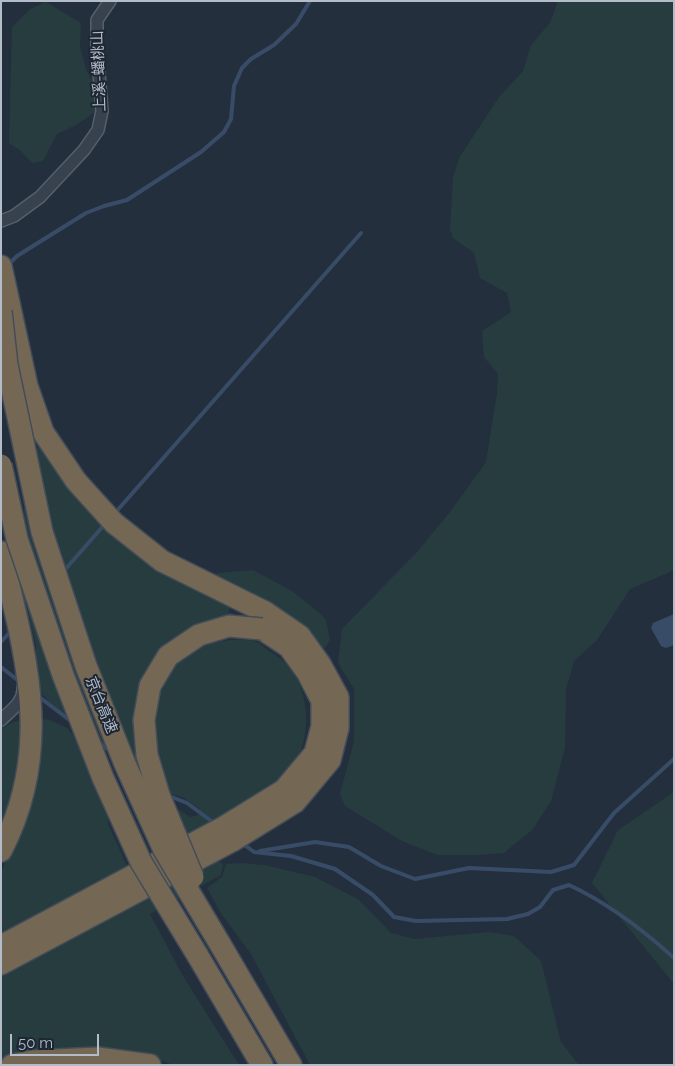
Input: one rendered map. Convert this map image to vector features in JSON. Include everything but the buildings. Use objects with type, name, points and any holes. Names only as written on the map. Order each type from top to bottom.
[{"type":"highway","points":[[1,266],[27,386],[43,432],[76,481],[114,523],[162,560],[264,620],[300,636],[320,664],[338,697],[338,728],[330,760],[295,802],[232,841],[1,964]]},
{"type":"highway","name":"京台高速","points":[[1,311],[6,365],[42,532],[86,666],[125,764],[164,850],[291,1065]]},
{"type":"highway","name":"京台高速","points":[[1,465],[17,539],[63,675],[104,778],[141,862],[262,1065]]},
{"type":"highway","points":[[1,552],[25,652],[31,697],[32,734],[29,770],[14,822],[1,851]]},
{"type":"highway","points":[[220,944],[159,795],[147,755],[144,720],[150,686],[168,656],[199,635],[229,626],[264,620]]},
{"type":"highway","points":[[1,946],[224,827],[284,790],[316,753],[322,726],[322,701],[307,672],[289,647],[264,620]]},
{"type":"highway","points":[[12,1065],[33,1061],[98,1058],[150,1065]]},
{"type":"street","name":"上溪-蟠桃山","points":[[1,222],[14,216],[40,197],[84,150],[98,130],[102,111],[97,48],[97,20],[110,1]]},
{"type":"street","points":[[1,573],[21,648],[24,693],[21,700],[1,720]]},
{"type":"green space","points":[[556,1],[674,1],[674,569],[630,589],[597,640],[574,661],[566,690],[565,748],[551,801],[533,829],[504,853],[437,855],[402,841],[345,806],[340,794],[354,741],[354,689],[338,663],[342,629],[417,552],[450,512],[486,462],[497,393],[498,374],[484,357],[482,331],[511,312],[507,293],[480,278],[474,253],[453,238],[450,229],[453,178],[459,158],[499,97],[523,71],[531,45],[550,23],[557,4]]},
{"type":"green space","points":[[46,2],[81,23],[80,47],[86,69],[97,90],[96,111],[78,124],[57,134],[43,161],[32,163],[21,151],[9,143],[12,27],[30,9]]},
{"type":"green space","points":[[39,447],[70,484],[164,557],[208,574],[253,570],[292,591],[326,620],[330,640],[325,648],[317,646],[237,593],[228,612],[253,621],[204,644],[230,640],[251,640],[283,661],[294,674],[303,696],[306,720],[305,732],[299,755],[284,776],[243,806],[185,838],[173,810],[177,809],[191,817],[198,815],[199,809],[183,797],[166,793],[135,771],[60,712],[39,690],[35,674],[36,644],[16,568],[24,509],[35,479],[34,449]]},
{"type":"green space","points":[[36,718],[50,720],[67,728],[76,738],[103,790],[108,824],[128,868],[1,937],[1,872],[20,830],[35,789],[35,776],[1,834],[1,728],[16,721]]},
{"type":"green space","points":[[674,792],[674,984],[592,883],[618,830]]},
{"type":"green space","points":[[214,858],[223,864],[221,875],[150,914],[183,976],[239,1065],[173,1065],[160,1060],[132,1055],[22,1056],[1,1060],[1,972]]},
{"type":"green space","points":[[226,864],[265,865],[315,877],[358,899],[391,933],[414,939],[489,932],[514,936],[541,961],[561,1042],[579,1065],[310,1065],[251,954],[220,912],[207,888],[222,877]]},
{"type":"water","points":[[674,614],[674,645],[666,648],[661,646],[651,628],[653,623]]},
{"type":"waterway","points":[[8,265],[17,256],[86,213],[127,200],[201,152],[224,132],[231,119],[234,86],[242,68],[251,59],[274,45],[296,24],[310,1]]},
{"type":"waterway","points":[[115,513],[361,233]]},
{"type":"waterway","points":[[62,573],[105,524]]},
{"type":"waterway","points":[[1,642],[11,631]]},
{"type":"waterway","points":[[1,667],[20,682]]},
{"type":"waterway","points":[[38,696],[72,722]]},
{"type":"waterway","points":[[99,743],[112,752]]},
{"type":"waterway","points":[[260,851],[315,842],[349,847],[381,866],[415,879],[469,868],[551,872],[574,865],[614,813],[674,759]]},
{"type":"waterway","points":[[169,796],[187,803],[214,823]]},
{"type":"waterway","points":[[242,843],[254,852],[291,856],[335,869],[373,895],[394,917],[416,921],[507,919],[528,914],[540,907],[553,890],[569,885],[624,917],[674,958]]}]
